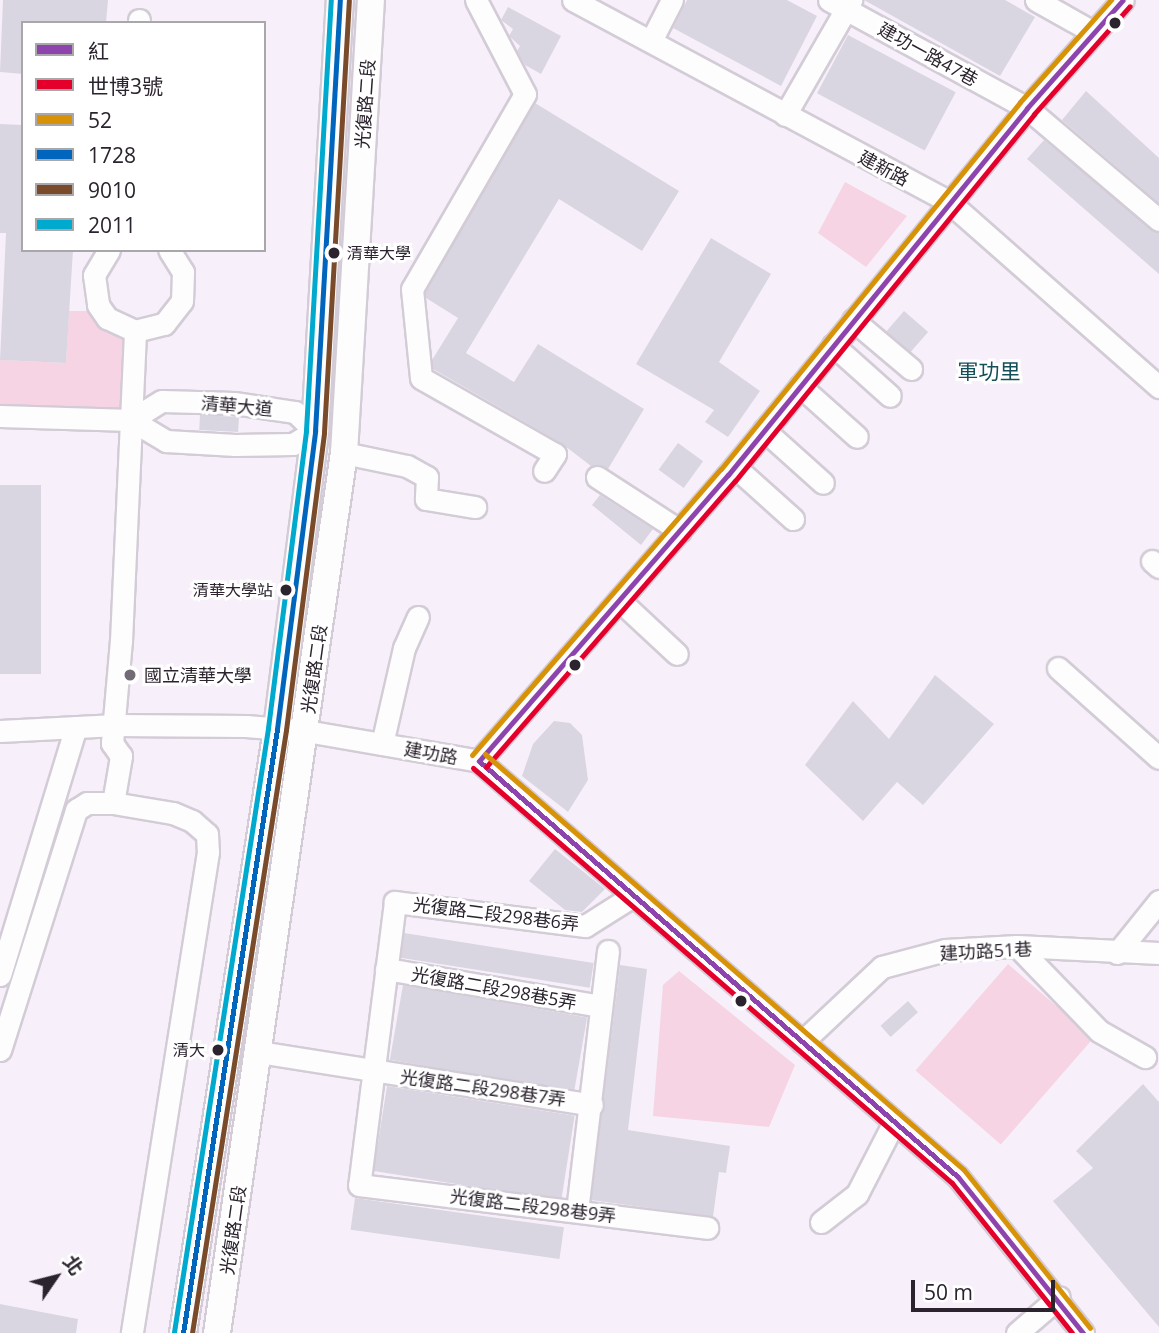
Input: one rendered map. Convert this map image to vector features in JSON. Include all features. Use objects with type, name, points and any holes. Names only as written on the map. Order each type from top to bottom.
[{"type":"main road","name":"光復路二段","points":[[183,1333],[277,729],[315,431],[340,0]]},
{"type":"main road","name":"光復路二段","points":[[217,1333],[306,731],[344,444],[371,0]]},
{"type":"street","points":[[476,0],[525,94],[412,289],[421,378],[555,454],[544,471]]},
{"type":"street","name":"建新路","points":[[573,0],[949,202],[1159,387]]},
{"type":"street","points":[[652,41],[672,0]]},
{"type":"street","points":[[1036,0],[1093,32]]},
{"type":"street","points":[[478,761],[680,531],[1027,108],[1123,0]]},
{"type":"street","points":[[785,115],[842,3]]},
{"type":"street","name":"建功一路47巷","points":[[842,3],[1027,108],[1159,220]]},
{"type":"street","points":[[108,252],[94,275],[98,305],[107,318],[135,331],[164,324],[182,301],[183,272],[170,252]]},
{"type":"street","points":[[853,320],[911,369]]},
{"type":"street","points":[[113,803],[121,755],[112,743],[116,725],[135,331]]},
{"type":"street","points":[[833,345],[890,396]]},
{"type":"street","points":[[800,386],[858,438]]},
{"type":"street","name":"清華大道","points":[[0,416],[131,420],[166,441],[293,444],[315,431],[295,412],[234,403],[162,401],[131,420]]},
{"type":"street","points":[[764,430],[823,483]]},
{"type":"street","points":[[315,431],[407,466],[427,477],[426,499],[475,507]]},
{"type":"street","points":[[734,467],[793,519]]},
{"type":"street","points":[[597,477],[680,531]]},
{"type":"street","points":[[619,600],[677,654]]},
{"type":"street","points":[[382,744],[404,648],[418,617]]},
{"type":"street","points":[[1058,668],[1159,758]]},
{"type":"street","name":"建功路","points":[[0,731],[116,725],[277,729],[306,731],[478,761],[631,897],[958,1177],[1059,1297],[1083,1333]]},
{"type":"street","points":[[0,975],[76,727]]},
{"type":"street","points":[[0,1050],[76,810],[87,803],[113,803],[173,813],[192,821],[207,834],[208,852],[132,1333]]},
{"type":"street","name":"光復路二段298巷6弄","points":[[386,969],[395,902],[584,926],[631,897]]},
{"type":"street","points":[[1117,953],[1159,901]]},
{"type":"street","points":[[1017,946],[1099,1031],[1144,1057]]},
{"type":"street","name":"建功路51巷","points":[[802,1042],[882,967],[945,950],[1017,946],[1159,953]]},
{"type":"street","points":[[577,1211],[593,1105],[608,951]]},
{"type":"street","points":[[373,1072],[386,969]]},
{"type":"street","name":"光復路二段298巷5弄","points":[[386,969],[601,1006]]},
{"type":"street","name":"光復路二段298巷7弄","points":[[259,1052],[593,1105]]},
{"type":"street","name":"光復路二段298巷9弄","points":[[373,1072],[359,1185],[707,1228]]},
{"type":"street","points":[[821,1222],[857,1194],[894,1122]]},
{"type":"street","points":[[1017,1333],[1059,1297]]},
{"type":"shaded area","points":[[845,182],[907,216],[866,267],[818,233]]},
{"type":"shaded area","points":[[69,311],[94,311],[130,338],[127,412],[0,407],[0,360],[66,363]]},
{"type":"shaded area","points":[[1008,964],[1093,1038],[1001,1145],[915,1070]]},
{"type":"shaded area","points":[[679,971],[795,1065],[769,1127],[653,1116],[663,985]]},
{"type":"building","points":[[3,0],[108,0],[106,21],[21,21],[21,74],[0,72]]},
{"type":"building","points":[[687,0],[787,0],[817,16],[781,86],[673,28]]},
{"type":"building","points":[[864,0],[1005,0],[1035,17],[1000,76]]},
{"type":"building","points":[[508,7],[561,36],[541,74],[525,65],[517,51],[520,46],[509,36],[513,29],[501,20]]},
{"type":"building","points":[[848,35],[956,92],[925,151],[817,93]]},
{"type":"building","points":[[1086,91],[1159,158],[1159,203],[1062,120]]},
{"type":"building","points":[[535,103],[679,191],[642,251],[559,199],[466,353],[514,382],[538,344],[644,409],[608,469],[591,466],[561,443],[433,369],[432,360],[458,318],[426,298],[425,292]]},
{"type":"building","points":[[0,124],[21,125],[21,252],[73,252],[66,363],[0,360],[6,233],[0,233]]},
{"type":"building","points":[[1044,140],[1159,233],[1159,274],[1027,159]]},
{"type":"building","points":[[711,238],[771,274],[719,362],[760,391],[728,437],[705,422],[714,410],[636,364]]},
{"type":"building","points":[[904,311],[928,332],[910,352],[886,331]]},
{"type":"building","points":[[200,415],[239,417],[238,432],[199,430]]},
{"type":"building","points":[[678,443],[703,461],[684,488],[659,470]]},
{"type":"building","points":[[0,485],[41,485],[41,674],[0,674]]},
{"type":"building","points":[[600,495],[653,529],[641,545],[592,505]]},
{"type":"building","points":[[935,675],[994,724],[923,805],[897,782],[863,821],[805,765],[853,701],[889,739]]},
{"type":"building","points":[[554,721],[570,723],[582,735],[588,780],[568,812],[522,776],[533,744]]},
{"type":"building","points":[[555,849],[605,889],[582,912],[565,910],[529,881]]},
{"type":"building","points":[[404,933],[594,963],[590,988],[400,958]]},
{"type":"building","points":[[620,965],[647,969],[628,1130],[730,1146],[726,1173],[719,1172],[713,1217],[591,1200]]},
{"type":"building","points":[[403,985],[587,1017],[574,1092],[390,1060]]},
{"type":"building","points":[[908,1001],[918,1012],[891,1037],[881,1026]]},
{"type":"building","points":[[1143,1084],[1159,1102],[1159,1327],[1053,1201],[1093,1168],[1076,1151]]},
{"type":"building","points":[[387,1086],[575,1116],[561,1201],[374,1171]]},
{"type":"building","points":[[355,1198],[564,1227],[559,1259],[351,1230]]},
{"type":"building","points":[[0,1304],[78,1319],[76,1333],[0,1333]]},
{"type":"transit line","name":"2011","points":[[174,1332],[268,728],[306,430],[331,0]]},
{"type":"transit line","name":"1728","points":[[183,1333],[277,729],[315,431],[340,0]]},
{"type":"transit line","name":"52","points":[[472,755],[721,469],[1020,102],[1111,0]]},
{"type":"transit line","name":"紅","points":[[479,761],[728,475],[1027,108],[1123,0]]},
{"type":"transit line","name":"9010","points":[[192,1333],[286,730],[324,432],[349,1]]},
{"type":"transit line","name":"世博3號","points":[[486,767],[735,481],[1034,114],[1130,6]]},
{"type":"transit line","name":"52","points":[[485,754],[964,1170],[1090,1328]]},
{"type":"transit line","name":"紅","points":[[479,761],[958,1177],[1083,1333]]},
{"type":"transit line","name":"世博3號","points":[[473,768],[952,1183],[1072,1333]]},
{"type":"place","name":"清華大學","points":[[334,253]]},
{"type":"place","name":"清華大學站","points":[[286,590]]},
{"type":"place","name":"國立清華大學","points":[[130,675]]},
{"type":"place","name":"清大","points":[[218,1050]]},
{"type":"district","name":"軍功里","points":[[989,371]]}]
